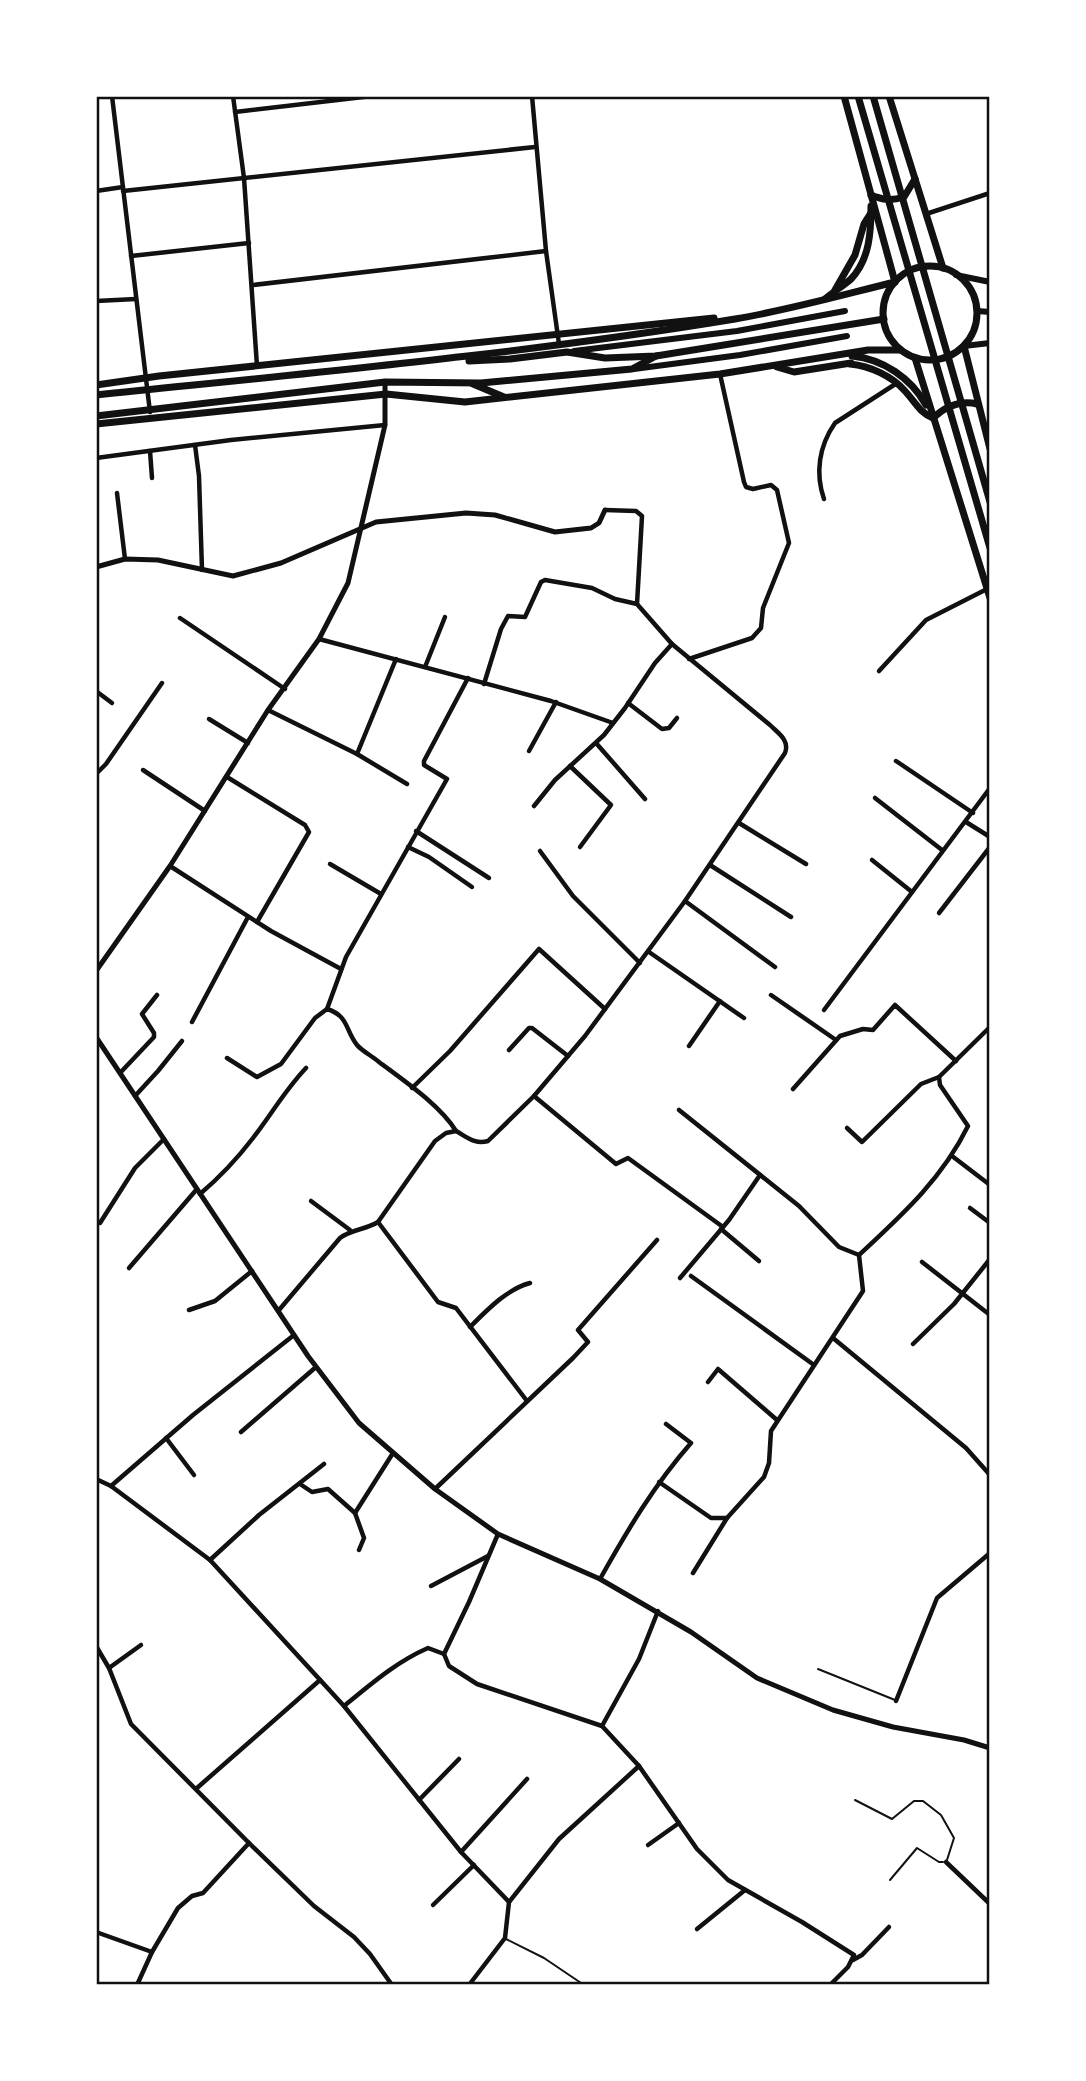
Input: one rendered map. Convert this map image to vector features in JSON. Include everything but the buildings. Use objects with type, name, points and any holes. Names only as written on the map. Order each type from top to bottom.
[{"type":"highway","points":[[844,96],[895,282]]},
{"type":"highway","points":[[858,96],[990,548]]},
{"type":"highway","points":[[873,96],[990,502]]},
{"type":"highway","points":[[889,96],[943,268]]},
{"type":"highway","points":[[871,195],[892,200],[904,197],[915,180]]},
{"type":"highway","points":[[822,301],[834,292],[855,255],[864,224],[871,212],[871,195]]},
{"type":"highway","points":[[917,268],[943,268],[956,275],[970,291],[976,311],[971,336],[964,346],[941,359],[915,358],[900,350],[891,340],[885,328],[884,303],[895,282],[905,274],[917,268]]},
{"type":"highway","points":[[438,361],[702,318],[736,319],[895,282]]},
{"type":"highway","points":[[96,395],[223,380],[438,361],[510,359],[567,352],[605,358],[656,356],[884,319]]},
{"type":"highway","points":[[96,385],[221,370],[558,340]]},
{"type":"highway","points":[[964,346],[990,449]]},
{"type":"highway","points":[[96,416],[150,415],[386,394],[465,402],[720,374],[868,350],[900,350]]},
{"type":"highway","points":[[850,364],[868,350]]},
{"type":"highway","points":[[840,354],[859,356],[906,378],[933,418]]},
{"type":"highway","points":[[96,424],[385,382],[469,383],[526,380],[632,369],[656,356]]},
{"type":"highway","points":[[915,358],[990,598]]},
{"type":"highway","points":[[777,366],[794,372],[850,364],[874,370],[897,383],[920,412],[933,418]]},
{"type":"highway","points":[[221,370],[223,380]]},
{"type":"highway","points":[[469,383],[507,398]]},
{"type":"highway","points":[[933,418],[945,408],[957,404],[977,404]]},
{"type":"main road","points":[[956,275],[990,282]]},
{"type":"main road","points":[[567,352],[701,336],[845,311]]},
{"type":"main road","points":[[976,311],[990,312]]},
{"type":"main road","points":[[632,369],[847,337]]},
{"type":"main road","points":[[964,346],[990,343]]},
{"type":"street","points":[[112,96],[150,415]]},
{"type":"street","points":[[233,96],[244,178],[257,367]]},
{"type":"street","points":[[234,112],[372,96]]},
{"type":"street","points":[[532,96],[546,251],[558,340]]},
{"type":"street","points":[[96,191],[535,147]]},
{"type":"street","points":[[925,214],[990,193]]},
{"type":"street","points":[[131,256],[249,243]]},
{"type":"street","points":[[253,285],[546,251]]},
{"type":"street","points":[[96,301],[136,299]]},
{"type":"street","points":[[690,659],[752,638],[761,628],[763,608],[789,543],[777,490],[771,485],[753,489],[746,487],[720,374]]},
{"type":"street","points":[[96,971],[170,866],[268,710],[319,639],[351,578],[359,528],[385,425],[385,382]]},
{"type":"street","points":[[824,499],[820,488],[819,460],[831,429],[835,423],[897,383]]},
{"type":"street","points":[[96,458],[385,425]]},
{"type":"street","points":[[195,445],[199,476],[202,570]]},
{"type":"street","points":[[150,451],[152,478]]},
{"type":"street","points":[[117,493],[125,559]]},
{"type":"street","points":[[96,567],[125,559],[158,560],[233,576],[281,563],[376,522],[466,513],[495,515],[555,532],[590,528],[599,523],[605,510],[636,511],[642,516],[637,604]]},
{"type":"street","points":[[327,1009],[336,1012],[349,1025],[357,1045],[412,1088],[450,1122],[456,1131],[474,1142],[488,1141],[534,1096],[649,952],[739,823],[787,747],[785,740],[770,725],[672,644],[637,604],[615,599],[592,588],[545,580],[541,582],[525,617],[508,616],[501,629],[484,684]]},
{"type":"street","points":[[879,671],[926,620],[987,589]]},
{"type":"street","points":[[425,667],[445,617]]},
{"type":"street","points":[[180,618],[285,689]]},
{"type":"street","points":[[319,639],[556,702],[613,723]]},
{"type":"street","points":[[534,806],[570,766],[596,743],[672,644]]},
{"type":"street","points":[[357,754],[396,659]]},
{"type":"street","points":[[227,1058],[257,1077],[281,1064],[315,1018],[327,1009],[341,969],[447,779],[424,765],[424,761],[468,678]]},
{"type":"street","points":[[96,774],[106,764],[162,683]]},
{"type":"street","points":[[96,691],[112,703]]},
{"type":"street","points":[[528,751],[556,702]]},
{"type":"street","points":[[628,704],[662,729],[669,728],[677,718]]},
{"type":"street","points":[[268,710],[357,754],[407,784]]},
{"type":"street","points":[[209,719],[248,743]]},
{"type":"street","points":[[596,743],[645,799]]},
{"type":"street","points":[[896,761],[973,813]]},
{"type":"street","points":[[570,766],[611,805],[580,847]]},
{"type":"street","points":[[143,770],[205,811]]},
{"type":"street","points":[[227,777],[305,825],[309,832],[257,922]]},
{"type":"street","points":[[824,1010],[990,788]]},
{"type":"street","points":[[875,798],[942,850]]},
{"type":"street","points":[[967,822],[990,837]]},
{"type":"street","points":[[739,823],[806,864]]},
{"type":"street","points":[[416,831],[489,878]]},
{"type":"street","points":[[408,846],[429,857],[471,887]]},
{"type":"street","points":[[939,913],[990,847]]},
{"type":"street","points":[[540,851],[573,896],[640,963]]},
{"type":"street","points":[[872,860],[912,892]]},
{"type":"street","points":[[330,864],[381,894]]},
{"type":"street","points":[[710,865],[792,917]]},
{"type":"street","points":[[170,866],[257,922],[341,969]]},
{"type":"street","points":[[685,901],[775,967]]},
{"type":"street","points":[[192,1022],[248,916]]},
{"type":"street","points":[[412,1088],[467,1032],[539,949],[605,1009]]},
{"type":"street","points":[[649,952],[744,1018]]},
{"type":"street","points":[[120,1073],[154,1037],[142,1014],[157,995]]},
{"type":"street","points":[[771,995],[836,1040]]},
{"type":"street","points":[[689,1046],[720,1001]]},
{"type":"street","points":[[793,1089],[840,1036],[863,1029],[873,1030],[895,1005],[956,1061]]},
{"type":"street","points":[[848,1128],[862,1142],[921,1084],[939,1077],[990,1027]]},
{"type":"street","points":[[509,1050],[532,1028],[568,1056]]},
{"type":"street","points":[[96,1037],[316,1367],[359,1423],[435,1489],[498,1534],[600,1579],[658,1611],[757,1678],[833,1710],[893,1727],[964,1740],[990,1748]]},
{"type":"street","points":[[135,1096],[182,1041]]},
{"type":"street","points":[[129,1268],[198,1191],[224,1173],[254,1137],[286,1089],[306,1068]]},
{"type":"street","points":[[859,1255],[938,1177],[968,1126],[940,1084],[939,1077]]},
{"type":"street","points":[[534,1096],[616,1164],[628,1158],[689,1202],[759,1261]]},
{"type":"street","points":[[679,1110],[799,1206],[839,1247],[859,1255]]},
{"type":"street","points":[[279,1310],[340,1238],[350,1230],[369,1227],[378,1222],[435,1141],[446,1133],[456,1131]]},
{"type":"street","points":[[100,1223],[135,1168],[164,1139]]},
{"type":"street","points":[[952,1156],[990,1185]]},
{"type":"street","points":[[680,1278],[722,1228],[760,1175]]},
{"type":"street","points":[[311,1200],[350,1230]]},
{"type":"street","points":[[970,1208],[990,1223]]},
{"type":"street","points":[[378,1222],[438,1302],[456,1308],[527,1401]]},
{"type":"street","points":[[435,1489],[588,1342],[578,1330],[657,1240]]},
{"type":"street","points":[[692,1573],[727,1518],[764,1477],[769,1463],[771,1431],[863,1292],[859,1255]]},
{"type":"street","points":[[913,1344],[963,1293],[990,1259]]},
{"type":"street","points":[[922,1262],[990,1315]]},
{"type":"street","points":[[189,1310],[215,1301],[252,1271]]},
{"type":"street","points":[[691,1276],[814,1364]]},
{"type":"street","points":[[470,1328],[482,1314],[517,1286],[530,1283]]},
{"type":"street","points":[[111,1486],[294,1335]]},
{"type":"street","points":[[833,1338],[966,1448],[990,1475]]},
{"type":"street","points":[[242,1432],[316,1367]]},
{"type":"street","points":[[708,1382],[718,1370],[777,1420]]},
{"type":"street","points":[[600,1579],[632,1521],[691,1443],[666,1424]]},
{"type":"street","points":[[166,1438],[194,1475]]},
{"type":"street","points":[[355,1513],[393,1453]]},
{"type":"street","points":[[211,1560],[259,1516],[324,1464]]},
{"type":"street","points":[[96,1479],[111,1486],[211,1560],[344,1706],[461,1852],[509,1902]]},
{"type":"street","points":[[659,1482],[711,1518],[727,1518]]},
{"type":"street","points":[[300,1484],[312,1492],[328,1489],[355,1513],[364,1538],[359,1550]]},
{"type":"street","points":[[444,1654],[498,1534]]},
{"type":"street","points":[[896,1701],[936,1598],[990,1553]]},
{"type":"street","points":[[430,1587],[489,1555]]},
{"type":"street","points":[[602,1726],[639,1659],[658,1611]]},
{"type":"street","points":[[109,1668],[141,1645]]},
{"type":"street","points":[[96,1646],[109,1668],[131,1724],[314,1906],[354,1937],[392,1985]]},
{"type":"street","points":[[344,1706],[377,1678],[428,1648],[444,1654],[449,1666],[477,1684],[602,1726],[639,1766],[697,1849],[728,1880],[854,1955],[852,1961]]},
{"type":"street","points":[[197,1788],[320,1680]]},
{"type":"street","points":[[419,1800],[459,1759]]},
{"type":"street","points":[[469,1985],[505,1938],[509,1902],[559,1839],[639,1766]]},
{"type":"street","points":[[461,1852],[527,1779]]},
{"type":"street","points":[[648,1845],[679,1823]]},
{"type":"street","points":[[137,1985],[152,1952],[178,1908],[192,1896],[203,1893],[249,1843]]},
{"type":"street","points":[[946,1862],[990,1904]]},
{"type":"street","points":[[433,1905],[474,1866]]},
{"type":"street","points":[[697,1929],[745,1889]]},
{"type":"street","points":[[830,1985],[889,1927]]},
{"type":"street","points":[[96,1932],[152,1952]]},
{"type":"lane","points":[[818,1669],[896,1701]]},
{"type":"lane","points":[[855,1800],[891,1819],[914,1801],[923,1801],[941,1815],[954,1838],[946,1862],[939,1862],[917,1848],[890,1880]]},
{"type":"lane","points":[[505,1938],[544,1958],[584,1985]]}]
